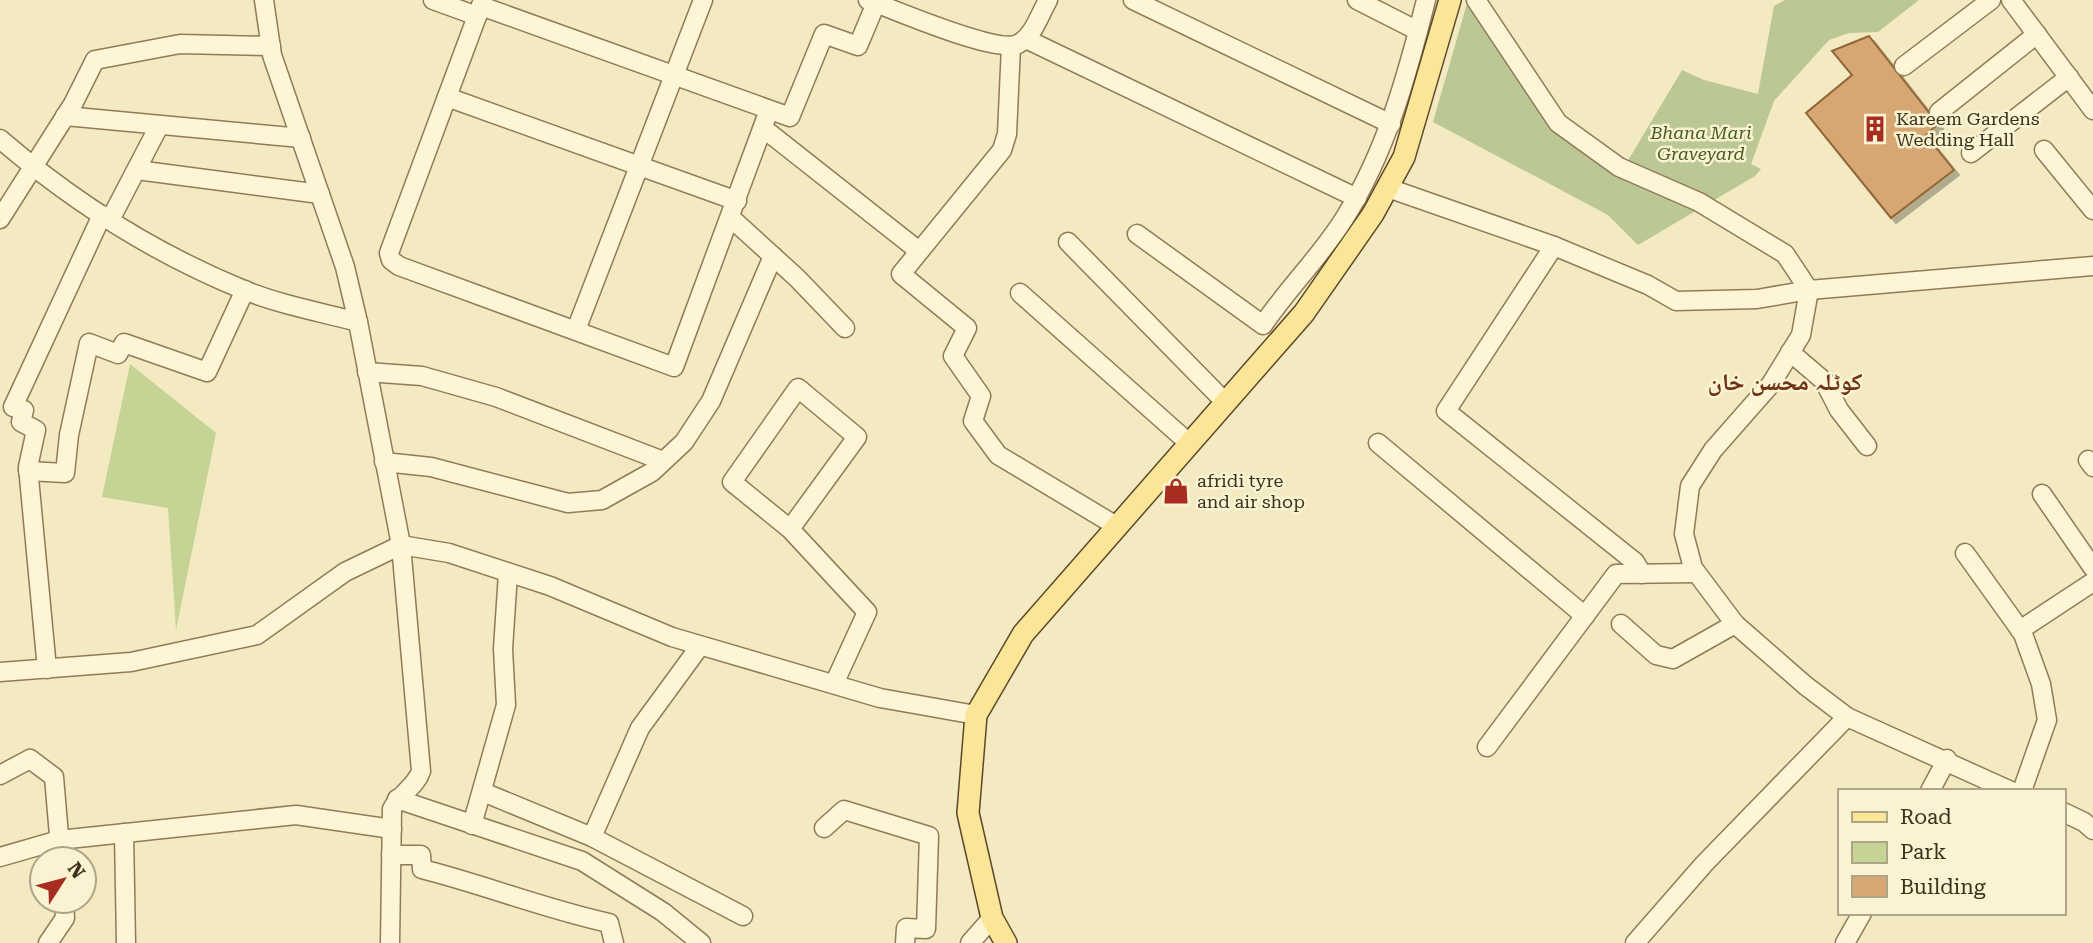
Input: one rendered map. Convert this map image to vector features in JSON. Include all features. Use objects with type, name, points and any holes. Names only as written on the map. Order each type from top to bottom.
[{"type":"main road","points":[[1006,943],[992,918],[968,813],[976,715],[1023,634],[1304,313],[1373,214],[1404,157],[1450,0]]},
{"type":"street","points":[[264,0],[271,46],[345,267],[401,545],[421,771],[418,780],[397,799],[392,809],[390,943]]},
{"type":"street","points":[[433,0],[480,7],[790,117],[824,34],[858,46],[872,1],[985,43],[1019,43],[1357,198]]},
{"type":"street","points":[[576,330],[703,0]]},
{"type":"street","points":[[1048,0],[1019,43],[1007,134],[1002,150],[901,274],[967,328],[953,356],[981,396],[973,421],[998,455],[1118,527]]},
{"type":"street","points":[[1133,0],[1391,124]]},
{"type":"street","points":[[1357,0],[1419,31]]},
{"type":"street","points":[[1137,234],[1263,325],[1319,255],[1357,198],[1391,124],[1426,0]]},
{"type":"street","points":[[1476,0],[1558,123],[1619,167],[1699,202],[1785,254],[1809,290],[1801,335],[1771,384],[1713,450],[1689,486],[1685,534],[1696,573],[1735,624],[1806,686],[1847,716],[1947,759],[2007,789]]},
{"type":"street","points":[[1904,66],[1991,0]]},
{"type":"street","points":[[2011,0],[2093,110]]},
{"type":"street","points":[[480,7],[388,253],[391,260],[399,266],[674,367],[769,110]]},
{"type":"street","points":[[1939,112],[2037,34]]},
{"type":"street","points":[[0,219],[65,116],[95,60],[180,44],[271,46]]},
{"type":"street","points":[[1971,153],[2069,77]]},
{"type":"street","points":[[447,97],[640,165],[734,210],[773,256],[845,328]]},
{"type":"street","points":[[65,116],[301,138]]},
{"type":"street","points":[[47,668],[28,471],[36,430],[21,422],[24,410],[13,407],[106,218],[137,170],[159,126]]},
{"type":"street","points":[[763,128],[919,251]]},
{"type":"street","points":[[0,139],[33,167],[106,218],[165,253],[245,290],[358,322]]},
{"type":"street","points":[[2044,150],[2093,210]]},
{"type":"street","points":[[137,170],[320,194]]},
{"type":"street","points":[[1388,188],[1554,246],[1648,285],[1676,301],[1757,299],[1809,290],[2093,266]]},
{"type":"street","points":[[1068,242],[1226,403]]},
{"type":"street","points":[[1554,246],[1446,411],[1635,562],[1642,575]]},
{"type":"street","points":[[384,462],[431,467],[568,503],[602,500],[652,472],[684,442],[711,401],[773,256]]},
{"type":"street","points":[[28,471],[65,473],[69,435],[89,343],[118,354],[124,342],[207,372],[245,290]]},
{"type":"street","points":[[1020,293],[1190,444]]},
{"type":"street","points":[[1790,352],[1824,381],[1839,410],[1867,446]]},
{"type":"street","points":[[367,372],[422,376],[496,397],[663,461]]},
{"type":"street","points":[[789,529],[858,437],[798,388],[732,482],[789,529],[867,612],[834,684]]},
{"type":"street","points":[[1378,443],[1585,616]]},
{"type":"street","points":[[2042,494],[2093,568]]},
{"type":"street","points":[[0,672],[131,662],[257,635],[345,572],[401,545],[449,554],[550,586],[700,646],[880,698],[976,715]]},
{"type":"street","points":[[1965,553],[2020,630],[2040,684],[2047,720],[2023,789]]},
{"type":"street","points":[[472,825],[506,705],[503,649],[508,573]]},
{"type":"street","points":[[1487,747],[1616,574],[1696,573]]},
{"type":"street","points":[[2020,630],[2093,582]]},
{"type":"street","points":[[1622,624],[1656,654],[1672,659],[1735,624]]},
{"type":"street","points":[[592,837],[640,728],[700,646]]},
{"type":"street","points":[[1636,943],[1704,864],[1847,716]]},
{"type":"street","points":[[0,775],[30,759],[54,777],[60,845]]},
{"type":"street","points":[[1931,789],[1947,759]]},
{"type":"street","points":[[483,792],[592,837],[743,916]]},
{"type":"street","points":[[397,799],[582,861],[663,912],[701,943]]},
{"type":"street","points":[[824,828],[844,810],[929,836],[926,929],[906,928],[905,943]]},
{"type":"street","points":[[2065,813],[2084,822],[2093,830]]},
{"type":"street","points":[[0,857],[59,840],[296,815],[392,829]]},
{"type":"street","points":[[124,832],[126,943]]},
{"type":"street","points":[[391,855],[421,855],[422,869],[489,886],[559,912],[609,923],[614,943]]},
{"type":"street","points":[[48,943],[65,915]]},
{"type":"street","points":[[1845,943],[1861,915]]},
{"type":"street","points":[[970,943],[992,918]]},
{"type":"green space","name":"Bhana Mari Graveyard","points":[[1468,0],[1558,123],[1623,169],[1682,70],[1704,80],[1758,94],[1774,6],[1785,0],[1919,0],[1878,32],[1849,33],[1829,40],[1774,101],[1751,164],[1761,169],[1755,176],[1638,245],[1608,215],[1433,122]]},
{"type":"green space","points":[[130,364],[216,433],[176,630],[168,508],[102,497]]},
{"type":"building","name":"Kareem Gardens Wedding Hall","points":[[1869,36],[1938,124],[1926,135],[1954,170],[1891,218],[1806,113],[1852,75],[1832,51]]},
{"type":"place","name":"Kareem Gardens Wedding Hall","points":[[1875,129]]},
{"type":"place","name":"afridi tyre and air shop","points":[[1176,491]]},
{"type":"district","name":"کوٹلہ محسن خان","points":[[1785,382]]}]
